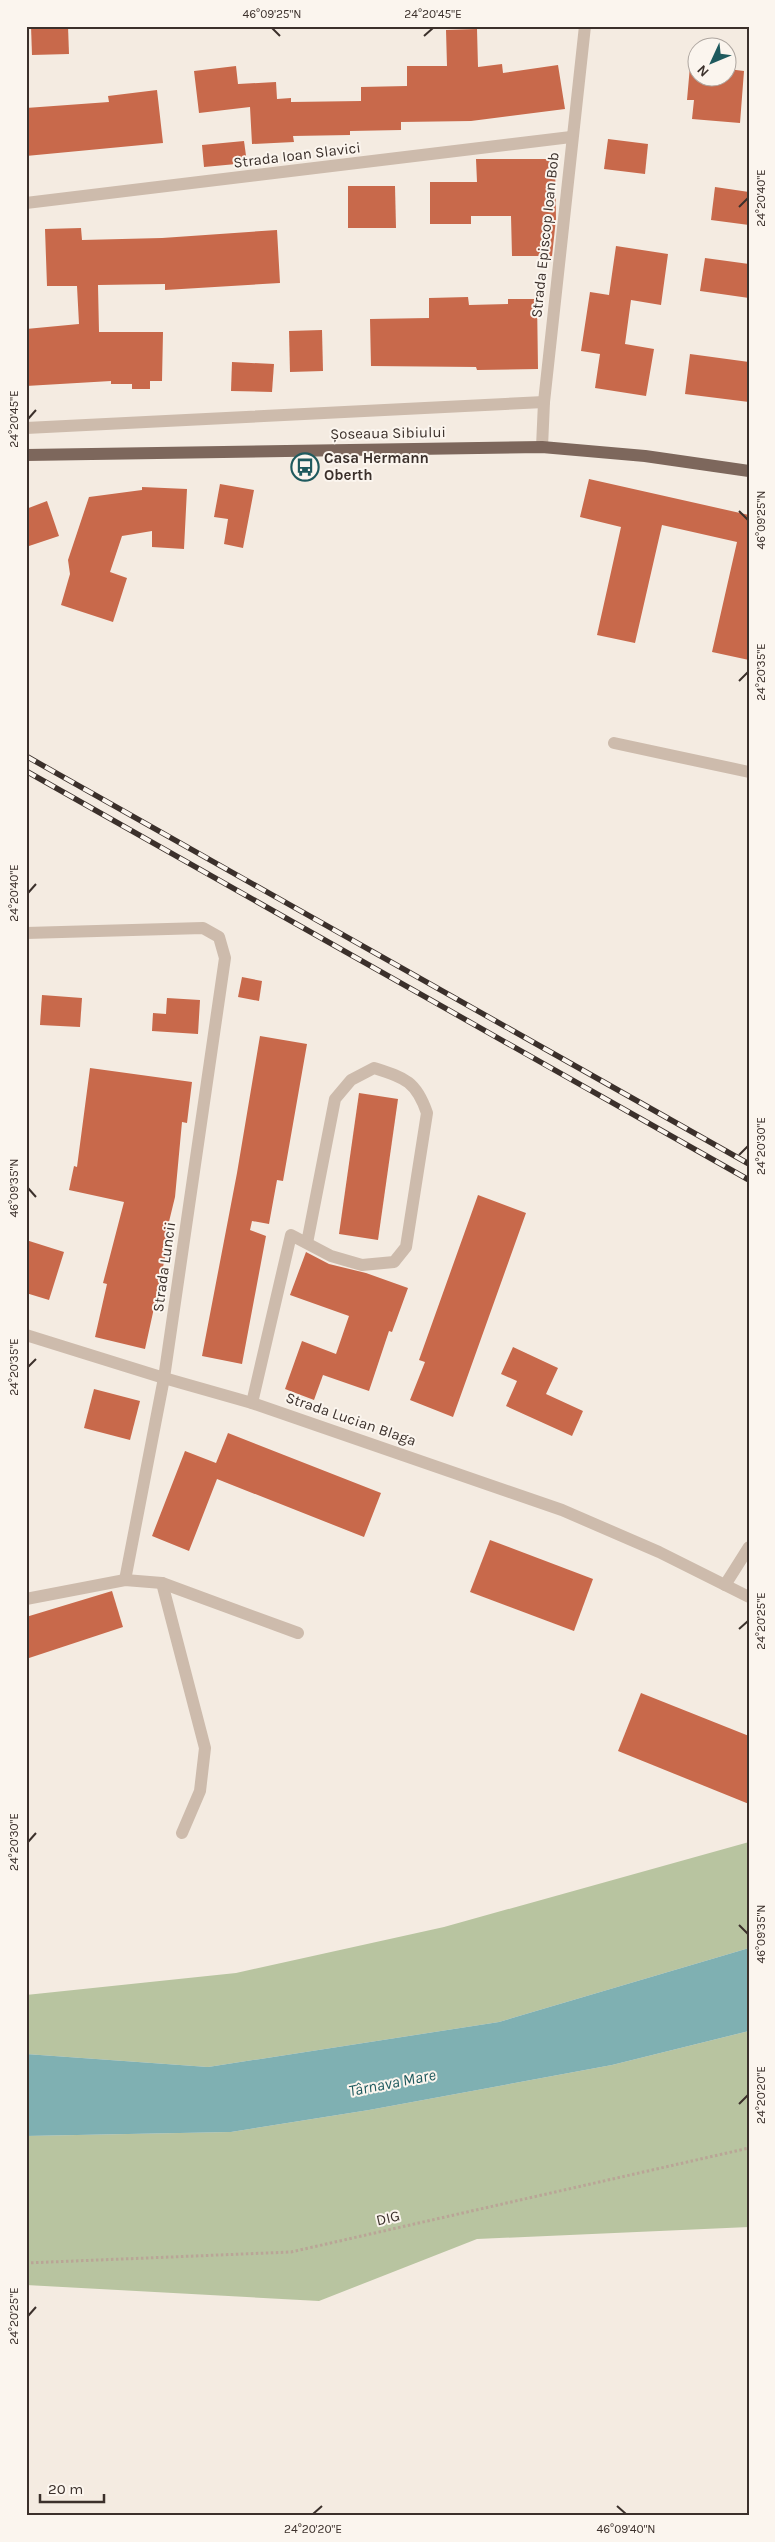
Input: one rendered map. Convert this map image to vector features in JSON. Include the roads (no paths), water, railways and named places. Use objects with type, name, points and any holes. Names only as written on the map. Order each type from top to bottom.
[{"type":"main road","name":"Șoseaua Sibiului","points":[[26,455],[542,447],[645,456],[749,471]]},
{"type":"street","name":"Strada Episcop Ioan Bob","points":[[542,447],[544,402],[571,137],[585,26]]},
{"type":"street","name":"Strada Ioan Slavici","points":[[26,203],[571,137]]},
{"type":"street","points":[[26,428],[544,402]]},
{"type":"street","points":[[614,743],[749,772]]},
{"type":"street","name":"Strada Luncii","points":[[26,933],[203,928],[219,937],[224,958],[164,1378],[125,1580]]},
{"type":"street","points":[[252,1403],[291,1235],[331,1256],[362,1265],[394,1262],[406,1247],[426,1113],[420,1094],[402,1077],[374,1068],[351,1080],[335,1099],[307,1243]]},
{"type":"street","name":"Strada Lucian Blaga","points":[[26,1335],[252,1403],[562,1510],[659,1552],[749,1597]]},
{"type":"street","points":[[726,1585],[749,1548]]},
{"type":"street","points":[[26,1599],[125,1580],[162,1584],[298,1633]]},
{"type":"street","points":[[162,1584],[205,1748],[200,1791],[182,1833]]},
{"type":"water","name":"Târnava Mare","points":[[749,1948],[749,2031],[612,2065],[369,2110],[231,2132],[26,2136],[26,2054],[208,2067],[499,2022]]},
{"type":"railway","points":[[26,756],[749,1164]]},
{"type":"railway","points":[[26,771],[749,1180]]},
{"type":"place","name":"Casa Hermann Oberth","points":[[305,467]]}]
